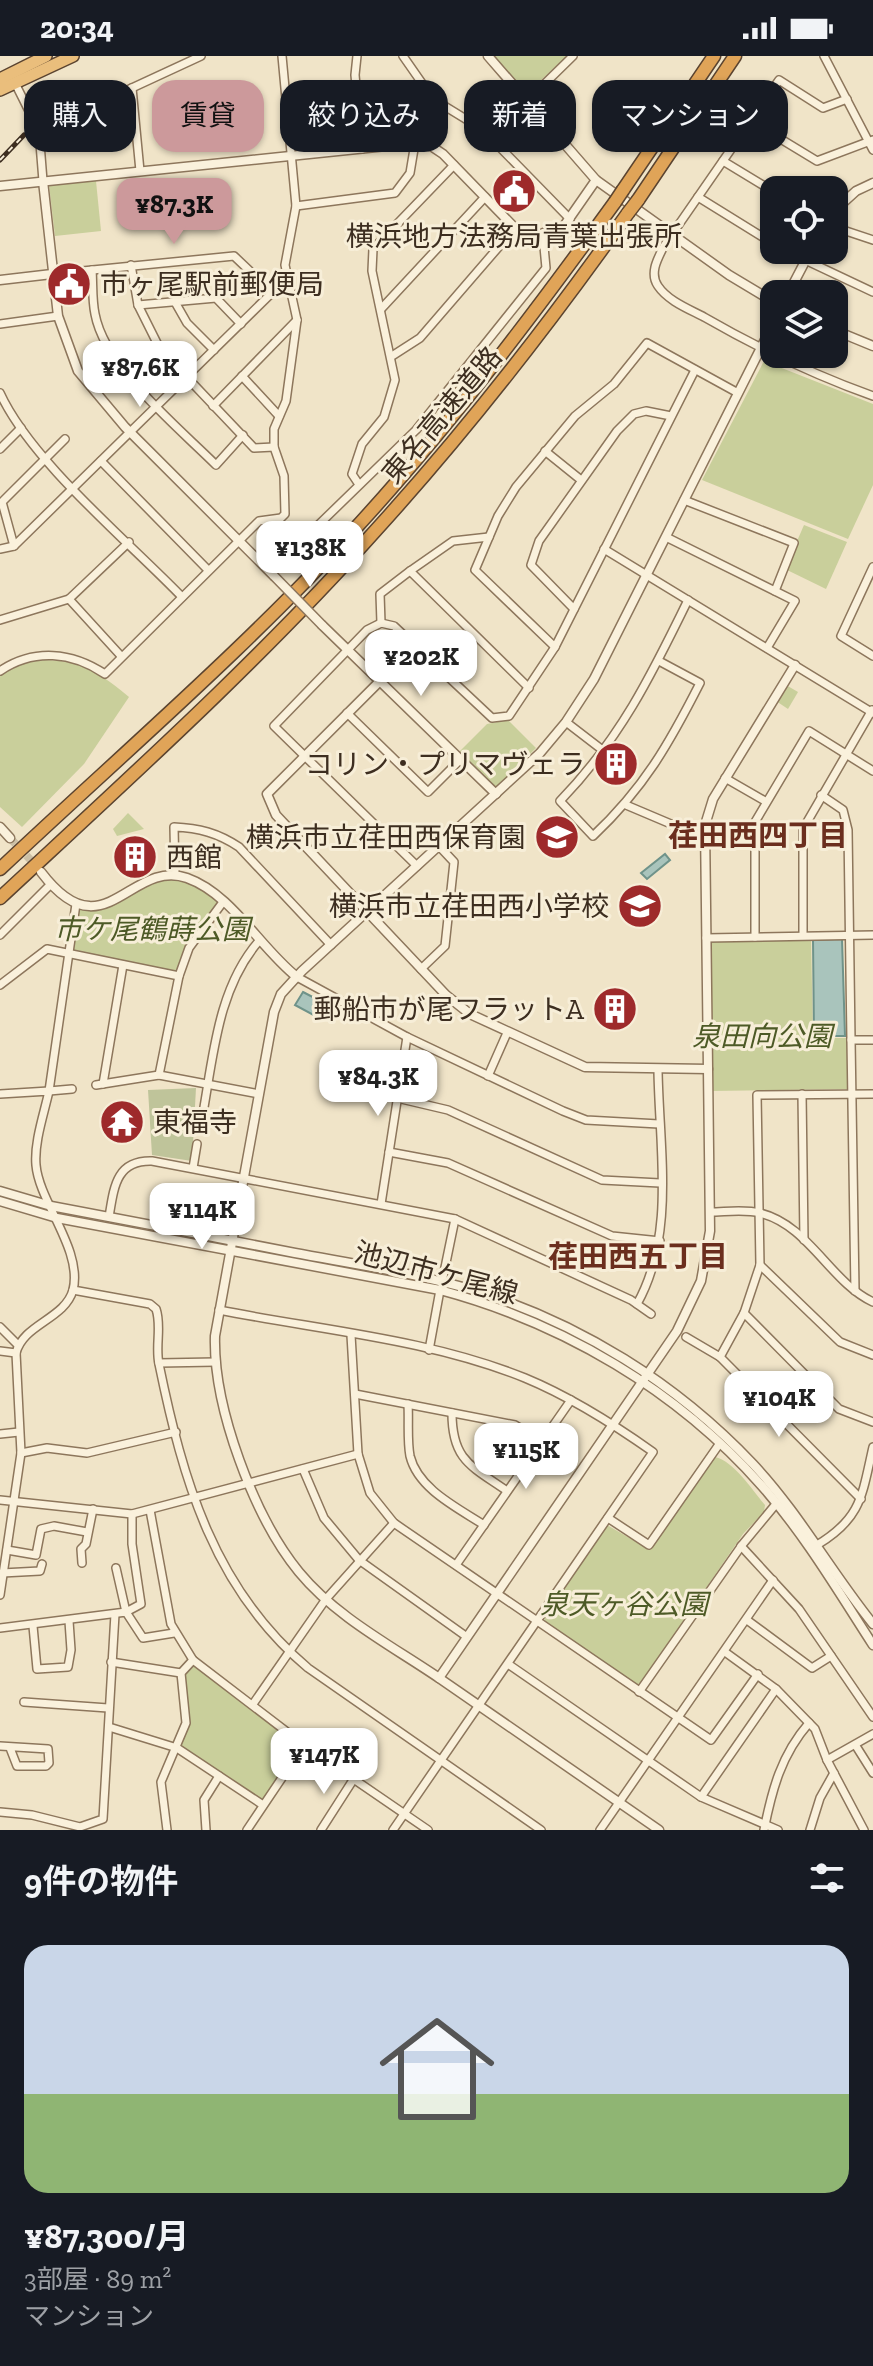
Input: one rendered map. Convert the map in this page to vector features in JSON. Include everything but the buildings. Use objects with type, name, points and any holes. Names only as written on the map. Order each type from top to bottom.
[{"type":"highway","points":[[0,79],[46,56]]},
{"type":"highway","points":[[0,90],[73,56]]},
{"type":"highway","name":"東名高速道路","points":[[0,869],[246,642],[364,520],[547,297],[714,56]]},
{"type":"highway","name":"東名高速道路","points":[[0,898],[237,675],[375,532],[552,320],[735,56]]},
{"type":"highway","points":[[0,859],[67,806]]},
{"type":"street","points":[[136,86],[201,56]]},
{"type":"street","points":[[0,671],[19,661],[75,656],[105,674],[259,521],[285,514],[284,476],[274,447],[279,416],[286,401],[297,320],[288,277],[288,237],[296,206],[282,56]]},
{"type":"street","points":[[355,80],[357,56]]},
{"type":"street","points":[[403,56],[433,99],[482,129],[570,219]]},
{"type":"street","points":[[488,56],[508,80]]},
{"type":"street","points":[[548,80],[573,56]]},
{"type":"street","points":[[788,143],[817,161],[872,144],[824,56]]},
{"type":"street","points":[[15,83],[24,101]]},
{"type":"street","points":[[788,86],[823,108],[847,99]]},
{"type":"street","points":[[136,130],[140,171]]},
{"type":"street","points":[[41,152],[58,316],[78,371],[131,432],[238,541],[496,794]]},
{"type":"street","points":[[0,186],[332,152]]},
{"type":"street","points":[[296,206],[395,193],[410,173],[414,152]]},
{"type":"street","points":[[438,152],[515,228],[543,236],[557,231],[570,219],[596,180]]},
{"type":"street","points":[[571,152],[596,180],[671,236],[760,293]]},
{"type":"street","points":[[659,1830],[326,1599],[300,1573],[270,1532],[248,1484],[216,1362],[219,1310],[274,1012],[281,994],[540,753],[566,722],[594,679],[760,350],[675,301],[657,285],[656,261],[729,152]]},
{"type":"street","points":[[723,161],[760,183]]},
{"type":"street","points":[[358,483],[352,474],[358,453],[377,429],[393,396],[392,356],[372,271],[373,249],[454,165]]},
{"type":"street","points":[[848,198],[873,183]]},
{"type":"street","points":[[381,309],[485,197]]},
{"type":"street","points":[[698,197],[760,235]]},
{"type":"street","points":[[392,356],[420,338],[515,228]]},
{"type":"street","points":[[848,232],[873,240]]},
{"type":"street","points":[[272,574],[358,483],[416,430],[546,268],[543,236]]},
{"type":"street","points":[[0,280],[234,256],[272,292]]},
{"type":"street","points":[[806,264],[873,292]]},
{"type":"street","points":[[131,265],[138,305],[160,349],[254,448],[274,447]]},
{"type":"street","points":[[92,270],[95,315],[103,334],[120,364],[157,406],[216,465],[243,435]]},
{"type":"street","points":[[0,549],[14,546],[288,277]]},
{"type":"street","points":[[138,305],[216,298],[241,324]]},
{"type":"street","points":[[175,302],[187,323],[214,350]]},
{"type":"street","points":[[0,324],[58,316]]},
{"type":"street","points":[[213,406],[297,320]]},
{"type":"street","points":[[848,336],[873,346]]},
{"type":"street","points":[[555,647],[475,570],[508,497],[575,416],[614,384],[647,343],[738,393]]},
{"type":"street","points":[[804,368],[873,396]]},
{"type":"street","points":[[417,866],[274,726],[367,630],[381,623],[394,626],[492,718],[509,716],[555,647],[695,370]]},
{"type":"street","points":[[242,376],[279,416]]},
{"type":"street","points":[[1,396],[46,459],[182,597]]},
{"type":"street","points":[[574,609],[531,565],[539,541],[581,480],[634,414],[646,411],[671,416]]},
{"type":"street","points":[[0,449],[21,428]]},
{"type":"street","points":[[14,546],[2,502],[65,439]]},
{"type":"street","points":[[545,451],[581,480]]},
{"type":"street","points":[[101,461],[208,570]]},
{"type":"street","points":[[684,500],[794,543],[775,591]]},
{"type":"street","points":[[381,623],[380,594],[453,541],[489,537]]},
{"type":"street","points":[[666,537],[795,601],[767,648]]},
{"type":"street","points":[[0,620],[69,599],[129,542]]},
{"type":"street","points":[[604,549],[872,711],[803,829],[803,935]]},
{"type":"street","points":[[873,567],[841,636],[873,656]]},
{"type":"street","points":[[410,571],[529,688]]},
{"type":"street","points":[[69,599],[121,656]]},
{"type":"street","points":[[659,661],[700,683],[665,751],[626,805],[593,836],[560,801],[605,752],[659,661],[688,600]]},
{"type":"street","points":[[439,1678],[646,1378],[695,1297],[708,1250],[710,1212],[704,838],[709,809],[725,778],[795,665]]},
{"type":"street","points":[[380,681],[267,794],[276,815],[421,969],[470,1014],[585,1067],[708,1069]]},
{"type":"street","points":[[347,713],[428,792],[461,759]]},
{"type":"street","points":[[566,722],[605,752]]},
{"type":"street","points":[[755,937],[753,830],[765,801],[809,731],[873,771]]},
{"type":"street","points":[[725,778],[765,801]]},
{"type":"street","points":[[821,795],[843,810],[848,830],[855,1291]]},
{"type":"street","points":[[626,805],[704,838]]},
{"type":"street","points":[[0,827],[10,838]]},
{"type":"street","points":[[175,875],[174,827],[193,827],[225,838],[239,847],[331,945]]},
{"type":"street","points":[[421,969],[445,946],[454,862],[439,846]]},
{"type":"street","points":[[41,872],[76,904],[94,908],[162,876],[175,875],[201,884],[297,977],[407,1037],[586,1120],[659,1124]]},
{"type":"street","points":[[0,935],[51,884]]},
{"type":"street","points":[[159,1075],[179,976],[189,948],[223,902]]},
{"type":"street","points":[[0,1351],[17,1349],[59,1311],[73,1290],[72,1270],[57,1218],[36,1164],[76,904]]},
{"type":"street","points":[[706,938],[873,935]]},
{"type":"street","points":[[201,1124],[228,988],[239,965],[259,941]]},
{"type":"street","points":[[0,985],[47,949],[179,976]]},
{"type":"street","points":[[123,965],[100,1085],[159,1075],[259,1094]]},
{"type":"street","points":[[488,1076],[507,1033]]},
{"type":"street","points":[[381,1204],[407,1037]]},
{"type":"street","points":[[851,1040],[873,1040]]},
{"type":"street","points":[[637,1304],[653,1274],[660,1241],[658,1070]]},
{"type":"street","points":[[0,1094],[72,1089]]},
{"type":"street","points":[[802,1094],[804,1240]]},
{"type":"street","points":[[720,1357],[744,1313],[760,1265],[757,1095],[873,1094]]},
{"type":"street","points":[[397,1098],[448,1110],[602,1180],[660,1183]]},
{"type":"street","points":[[193,1168],[197,1144]]},
{"type":"street","points":[[389,1152],[448,1163],[612,1236],[660,1241]]},
{"type":"street","points":[[109,1217],[117,1179],[130,1163],[152,1161],[193,1168],[455,1219],[637,1304],[651,1314]]},
{"type":"street","name":"池辺市ケ尾線","points":[[0,1191],[51,1206],[231,1245],[441,1286],[527,1309],[588,1338],[693,1407],[753,1464],[817,1545],[873,1624]]},
{"type":"street","name":"池辺市ケ尾線","points":[[0,1201],[57,1218],[231,1245]]},
{"type":"street","points":[[710,1212],[759,1212],[778,1220],[804,1240],[855,1291],[873,1302]]},
{"type":"street","points":[[429,1350],[455,1219]]},
{"type":"street","points":[[760,1265],[840,1342],[873,1355]]},
{"type":"street","points":[[73,1290],[150,1304],[156,1309],[159,1363],[207,1536],[244,1602],[288,1652],[541,1830]]},
{"type":"street","points":[[219,1310],[429,1350],[524,1378],[614,1424],[653,1452],[393,1830]]},
{"type":"street","points":[[744,1313],[839,1409],[873,1422]]},
{"type":"street","points":[[0,1327],[17,1349],[21,1453],[0,1595]]},
{"type":"street","points":[[351,1335],[358,1454],[370,1493],[394,1523],[711,1740],[758,1674]]},
{"type":"street","points":[[686,1337],[720,1357],[861,1499]]},
{"type":"street","points":[[159,1363],[216,1362]]},
{"type":"street","name":"池辺市ケ尾線","points":[[646,1378],[720,1443],[776,1504],[872,1640]]},
{"type":"street","points":[[355,1394],[515,1425],[541,1441]]},
{"type":"street","points":[[456,1565],[571,1400]]},
{"type":"street","points":[[408,1404],[410,1457],[421,1475],[445,1500],[484,1525]]},
{"type":"street","points":[[452,1413],[455,1448],[467,1463],[507,1491]]},
{"type":"street","points":[[0,1434],[19,1432]]},
{"type":"street","points":[[21,1453],[47,1448],[87,1453],[176,1432]]},
{"type":"street","points":[[608,1518],[649,1545],[720,1443]]},
{"type":"street","points":[[817,1545],[844,1528],[861,1499],[873,1447]]},
{"type":"street","points":[[0,1500],[132,1514],[358,1454]]},
{"type":"street","points":[[303,1469],[324,1518],[359,1560],[467,1637]]},
{"type":"street","points":[[639,1692],[741,1546],[776,1504]]},
{"type":"street","points":[[82,1563],[93,1509]]},
{"type":"street","points":[[150,1510],[174,1633],[193,1660],[304,1745],[428,1830]]},
{"type":"street","points":[[0,1628],[115,1614],[141,1604],[132,1544],[132,1514]]},
{"type":"street","points":[[253,1704],[326,1599],[394,1523]]},
{"type":"street","points":[[7,1550],[36,1555],[41,1529],[54,1526],[87,1532]]},
{"type":"street","points":[[741,1546],[773,1580],[873,1717]]},
{"type":"street","points":[[2,1572],[40,1571],[42,1564]]},
{"type":"street","points":[[116,1568],[126,1612],[143,1638],[174,1633]]},
{"type":"street","points":[[600,1830],[773,1580]]},
{"type":"street","points":[[0,1812],[80,1829],[103,1819],[115,1614]]},
{"type":"street","points":[[747,1620],[812,1668],[831,1656]]},
{"type":"street","points":[[33,1626],[37,1669],[68,1667],[71,1650],[69,1621]]},
{"type":"street","points":[[725,1652],[776,1689],[815,1729],[827,1760],[864,1830]]},
{"type":"street","points":[[167,1830],[161,1782],[166,1763],[177,1748],[186,1723],[181,1673],[193,1660]]},
{"type":"street","points":[[111,1662],[181,1673]]},
{"type":"street","points":[[508,1664],[701,1797],[764,1827],[778,1830]]},
{"type":"street","points":[[701,1797],[776,1689]]},
{"type":"street","points":[[24,1702],[108,1708]]},
{"type":"street","points":[[764,1827],[773,1782],[796,1738],[809,1723]]},
{"type":"street","points":[[109,1727],[177,1748],[263,1805]]},
{"type":"street","points":[[827,1760],[873,1734]]},
{"type":"street","points":[[247,1830],[304,1745]]},
{"type":"street","points":[[0,1746],[48,1749],[49,1763],[46,1766],[17,1766],[10,1748]]},
{"type":"street","points":[[856,1746],[873,1773]]},
{"type":"street","points":[[810,1830],[820,1798],[834,1773]]},
{"type":"street","points":[[206,1830],[204,1800],[219,1776]]},
{"type":"street","points":[[321,1830],[353,1780]]},
{"type":"green space","points":[[492,56],[567,56],[541,80],[515,80]]},
{"type":"green space","points":[[96,181],[101,231],[55,236],[49,185]]},
{"type":"green space","points":[[760,368],[782,368],[873,404],[873,485],[848,539],[702,480]]},
{"type":"green space","points":[[804,525],[847,542],[826,589],[785,569]]},
{"type":"green space","points":[[44,660],[90,670],[129,697],[84,764],[22,827],[0,807],[0,675],[21,663]]},
{"type":"green space","points":[[786,685],[798,692],[788,709],[776,701]]},
{"type":"green space","points":[[508,720],[536,748],[496,788],[459,752],[487,724]]},
{"type":"green space","points":[[128,813],[144,829],[117,836],[113,829]]},
{"type":"green space","name":"市ケ尾鶴蒔公園","points":[[188,877],[223,902],[189,948],[179,976],[70,952],[76,904],[94,908],[151,880]]},
{"type":"green space","name":"泉田向公園","points":[[811,938],[813,1038],[847,1038],[848,1089],[711,1091],[709,941]]},
{"type":"green space","points":[[196,1088],[192,1161],[152,1155],[148,1090]]},
{"type":"green space","name":"泉天ヶ谷公園","points":[[715,1457],[729,1464],[743,1477],[765,1505],[764,1512],[743,1534],[641,1683],[635,1685],[545,1623],[544,1617],[607,1525],[650,1550]]},
{"type":"green space","points":[[193,1660],[304,1745],[263,1805],[177,1748],[186,1723],[181,1673]]},
{"type":"water","points":[[665,854],[670,860],[647,879],[641,873]]},
{"type":"water","points":[[842,939],[845,1036],[814,1036],[813,940]]},
{"type":"water","points":[[303,992],[328,1005],[321,1019],[295,1005]]},
{"type":"tunnel","points":[[10,838],[38,868]]},
{"type":"railway","points":[[0,160],[24,135]]},
{"type":"place","name":"横浜地方法務局青葉出張所","points":[[514,191]]},
{"type":"place","name":"市ヶ尾駅前郵便局","points":[[69,284]]},
{"type":"place","name":"コリン・プリマヴェラ","points":[[616,764]]},
{"type":"place","name":"横浜市立荏田西保育園","points":[[557,837]]},
{"type":"place","name":"西館","points":[[135,857]]},
{"type":"place","name":"横浜市立荏田西小学校","points":[[640,906]]},
{"type":"place","name":"郵船市が尾フラットA","points":[[615,1009]]},
{"type":"place","name":"東福寺","points":[[122,1122]]},
{"type":"district","name":"荏田西四丁目","points":[[758,836]]},
{"type":"district","name":"荏田西五丁目","points":[[638,1257]]}]
